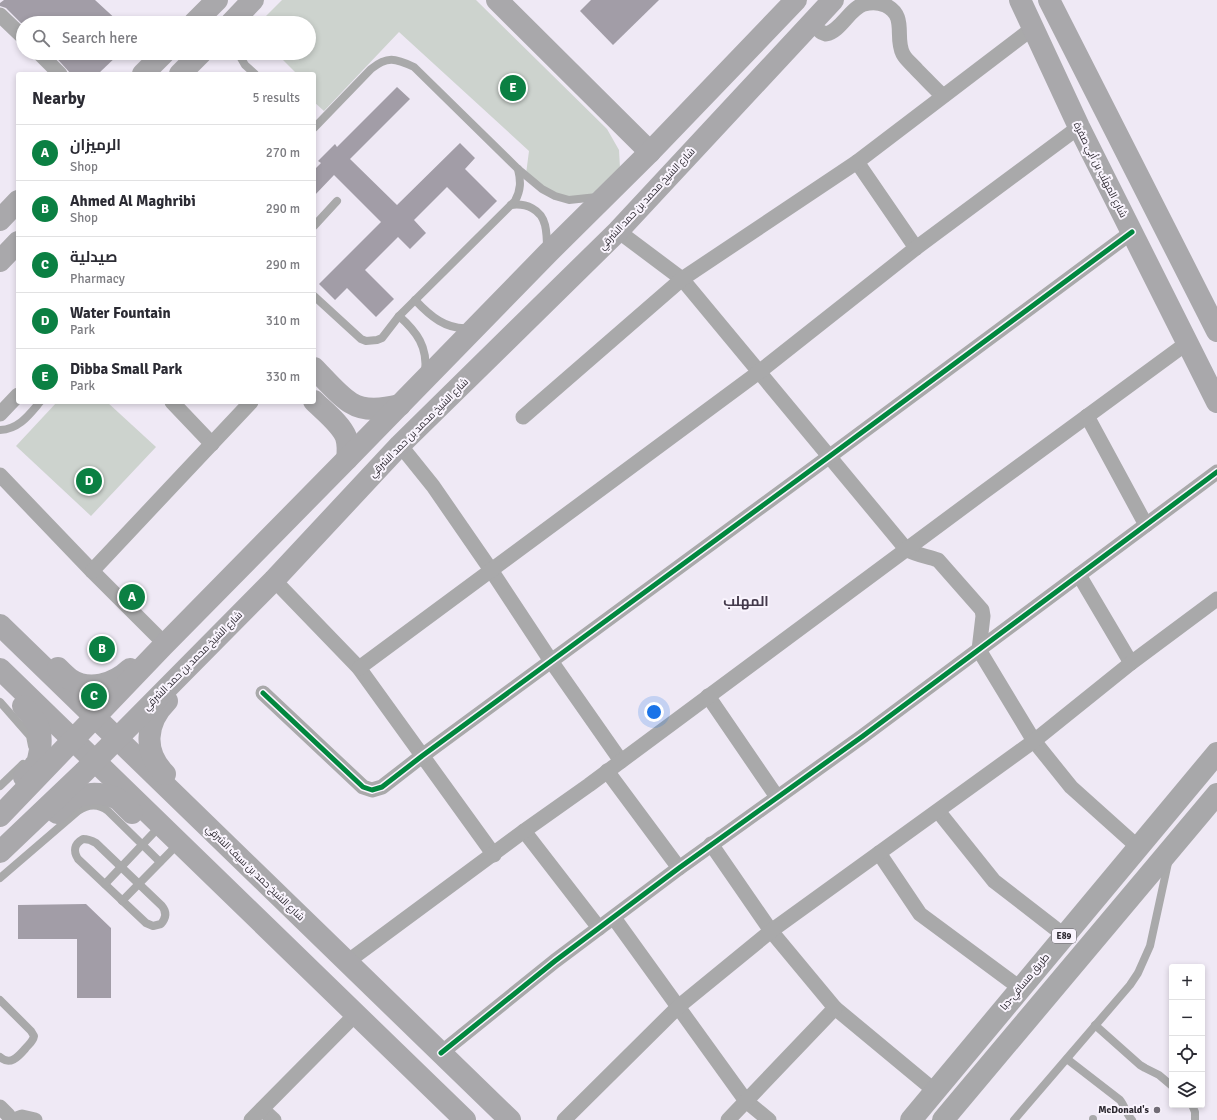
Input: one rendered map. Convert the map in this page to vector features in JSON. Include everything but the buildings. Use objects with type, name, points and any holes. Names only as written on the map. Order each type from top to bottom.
[{"type":"highway","name":"طريق مسافي-دبا","points":[[911,1120],[1217,753]]},
{"type":"highway","name":"E89","points":[[943,1120],[1217,794]]},
{"type":"main road","points":[[201,16],[217,0]]},
{"type":"main road","points":[[238,16],[253,0]]},
{"type":"main road","points":[[497,0],[650,152]]},
{"type":"main road","points":[[0,816],[191,617],[548,253],[650,152],[796,0]]},
{"type":"main road","name":"شارع الشيخ محمد بن حمد الشرقي","points":[[1,851],[95,761],[274,580],[400,445],[618,231],[832,0]]},
{"type":"main road","name":"شارع المهلّب بن أبي صفرة","points":[[1020,0],[1079,127],[1217,402]]},
{"type":"main road","points":[[1049,0],[1217,331]]},
{"type":"main road","points":[[145,72],[157,60]]},
{"type":"main road","points":[[182,72],[194,60]]},
{"type":"main road","points":[[0,220],[16,203]]},
{"type":"main road","points":[[0,261],[16,246]]},
{"type":"main road","points":[[316,370],[351,403],[367,408],[383,409],[400,405]]},
{"type":"main road","points":[[343,396],[320,407],[339,426],[346,436],[348,447],[347,459]]},
{"type":"main road","points":[[0,625],[19,634],[70,679],[81,684],[94,686],[114,681],[128,671],[171,629],[191,617]]},
{"type":"main road","name":"شارع الشيخ حمد بن سيف الشرقي","points":[[0,625],[510,1120]]},
{"type":"main road","points":[[212,642],[202,665],[164,704],[154,717],[150,729],[150,744],[152,755],[159,768],[195,804],[216,835]]},
{"type":"main road","points":[[0,669],[95,761],[152,834]]},
{"type":"main road","points":[[0,682],[34,718],[40,728],[41,738],[36,765],[0,803]]},
{"type":"main road","points":[[1,851],[34,835],[66,804],[79,796],[93,794],[108,796],[118,800],[171,851],[198,861],[465,1120]]},
{"type":"street","points":[[811,23],[821,32],[826,34],[864,4],[876,3],[888,7],[897,16],[899,22],[900,44],[903,54],[943,96]]},
{"type":"street","points":[[0,15],[16,31]]},
{"type":"street","points":[[523,417],[682,279],[857,162],[1033,28]]},
{"type":"street","points":[[46,60],[58,72]]},
{"type":"street","points":[[359,668],[759,372],[916,248],[1079,127]]},
{"type":"street","points":[[857,162],[916,248]]},
{"type":"street","points":[[618,231],[682,279],[906,549],[914,554],[938,560],[982,610],[984,616],[979,650],[1034,741],[1071,787],[1139,848]]},
{"type":"street","points":[[264,693],[363,787],[372,790],[382,787],[1132,232]]},
{"type":"street","points":[[347,962],[1187,343]]},
{"type":"street","points":[[0,414],[16,397]]},
{"type":"street","points":[[174,404],[212,444]]},
{"type":"street","points":[[92,571],[249,404]]},
{"type":"street","points":[[1087,416],[1146,525]]},
{"type":"street","points":[[400,445],[433,486],[551,661],[621,761]]},
{"type":"street","points":[[441,1053],[598,928],[614,918],[711,844],[863,736],[1217,472]]},
{"type":"street","points":[[0,475],[160,639]]},
{"type":"street","points":[[1079,575],[1131,663]]},
{"type":"street","points":[[274,580],[359,668],[494,855]]},
{"type":"street","points":[[564,1120],[678,1007],[771,931],[1034,741],[1131,663],[1217,599]]},
{"type":"street","points":[[708,696],[777,797]]},
{"type":"street","points":[[607,771],[679,868]]},
{"type":"street","points":[[938,811],[994,881],[1065,936]]},
{"type":"street","points":[[524,831],[598,928]]},
{"type":"street","points":[[711,844],[771,931],[835,1008],[935,1091]]},
{"type":"street","points":[[879,853],[920,914],[1020,988]]},
{"type":"street","points":[[614,918],[746,1101],[769,1120]]},
{"type":"street","points":[[728,1120],[835,1008]]},
{"type":"street","points":[[251,1120],[356,1014]]},
{"type":"street","points":[[0,1107],[11,1120]]},
{"type":"street","points":[[262,1109],[274,1120]]},
{"type":"street","points":[[14,1120],[22,1117],[35,1120]]},
{"type":"lane","points":[[242,60],[253,72]]},
{"type":"lane","points":[[316,126],[371,69],[379,63],[388,60],[402,61],[414,67],[518,169],[542,190],[569,200],[604,197]]},
{"type":"lane","points":[[316,298],[361,339],[372,341],[382,338],[399,316],[511,205],[518,196],[521,185],[518,169]]},
{"type":"lane","points":[[316,224],[337,201]]},
{"type":"lane","points":[[511,205],[517,204],[529,206],[539,214],[545,225],[548,253]]},
{"type":"lane","points":[[415,300],[434,319],[444,324],[454,327],[476,327]]},
{"type":"lane","points":[[399,316],[411,327],[423,347],[425,358],[423,381]]},
{"type":"lane","points":[[0,430],[14,427],[23,422],[38,404]]},
{"type":"lane","points":[[0,702],[30,736],[32,744],[30,755],[27,760],[0,786]]},
{"type":"lane","points":[[0,878],[78,811],[88,805],[104,808],[152,834],[105,884]]},
{"type":"lane","points":[[87,839],[92,840],[121,867],[164,909],[165,917],[161,924],[150,925],[122,901],[78,859],[75,850],[78,842],[87,839]]},
{"type":"lane","points":[[1014,1120],[1130,985],[1138,973],[1145,960],[1154,932],[1166,870],[1172,848]]},
{"type":"lane","points":[[122,901],[171,851]]},
{"type":"lane","points":[[0,1000],[31,1031],[34,1036],[32,1041],[16,1058],[6,1061],[0,1057]]},
{"type":"lane","points":[[1095,1025],[1140,1065],[1159,1075],[1169,1083]]},
{"type":"lane","points":[[1066,1059],[1120,1100],[1124,1104],[1127,1113],[1132,1120]]},
{"type":"lane","points":[[1193,1108],[1195,1120]]},
{"type":"shaded area","points":[[282,0],[476,0],[607,129],[619,150],[620,168],[604,186],[584,199],[552,195],[526,174],[529,151],[399,32],[324,111],[316,104],[316,72],[295,72],[283,60],[316,60],[316,16],[266,16]]},
{"type":"shaded area","points":[[55,404],[109,404],[156,447],[91,516],[16,446]]},
{"type":"cycle path","points":[[263,693],[363,787],[372,790],[382,787],[1132,232]]},
{"type":"cycle path","points":[[441,1053],[555,961],[679,868],[863,736],[1217,472]]},
{"type":"place","name":"Dibba Small Park","points":[[513,88]]},
{"type":"place","name":"Water Fountain","points":[[89,481]]},
{"type":"place","name":"الرميزان","points":[[132,597]]},
{"type":"place","name":"Ahmed Al Maghribi","points":[[102,649]]},
{"type":"place","name":"صيدلية","points":[[94,696]]},
{"type":"place","name":"McDonald's","points":[[1157,1110]]},
{"type":"district","name":"المهلب","points":[[746,601]]}]
